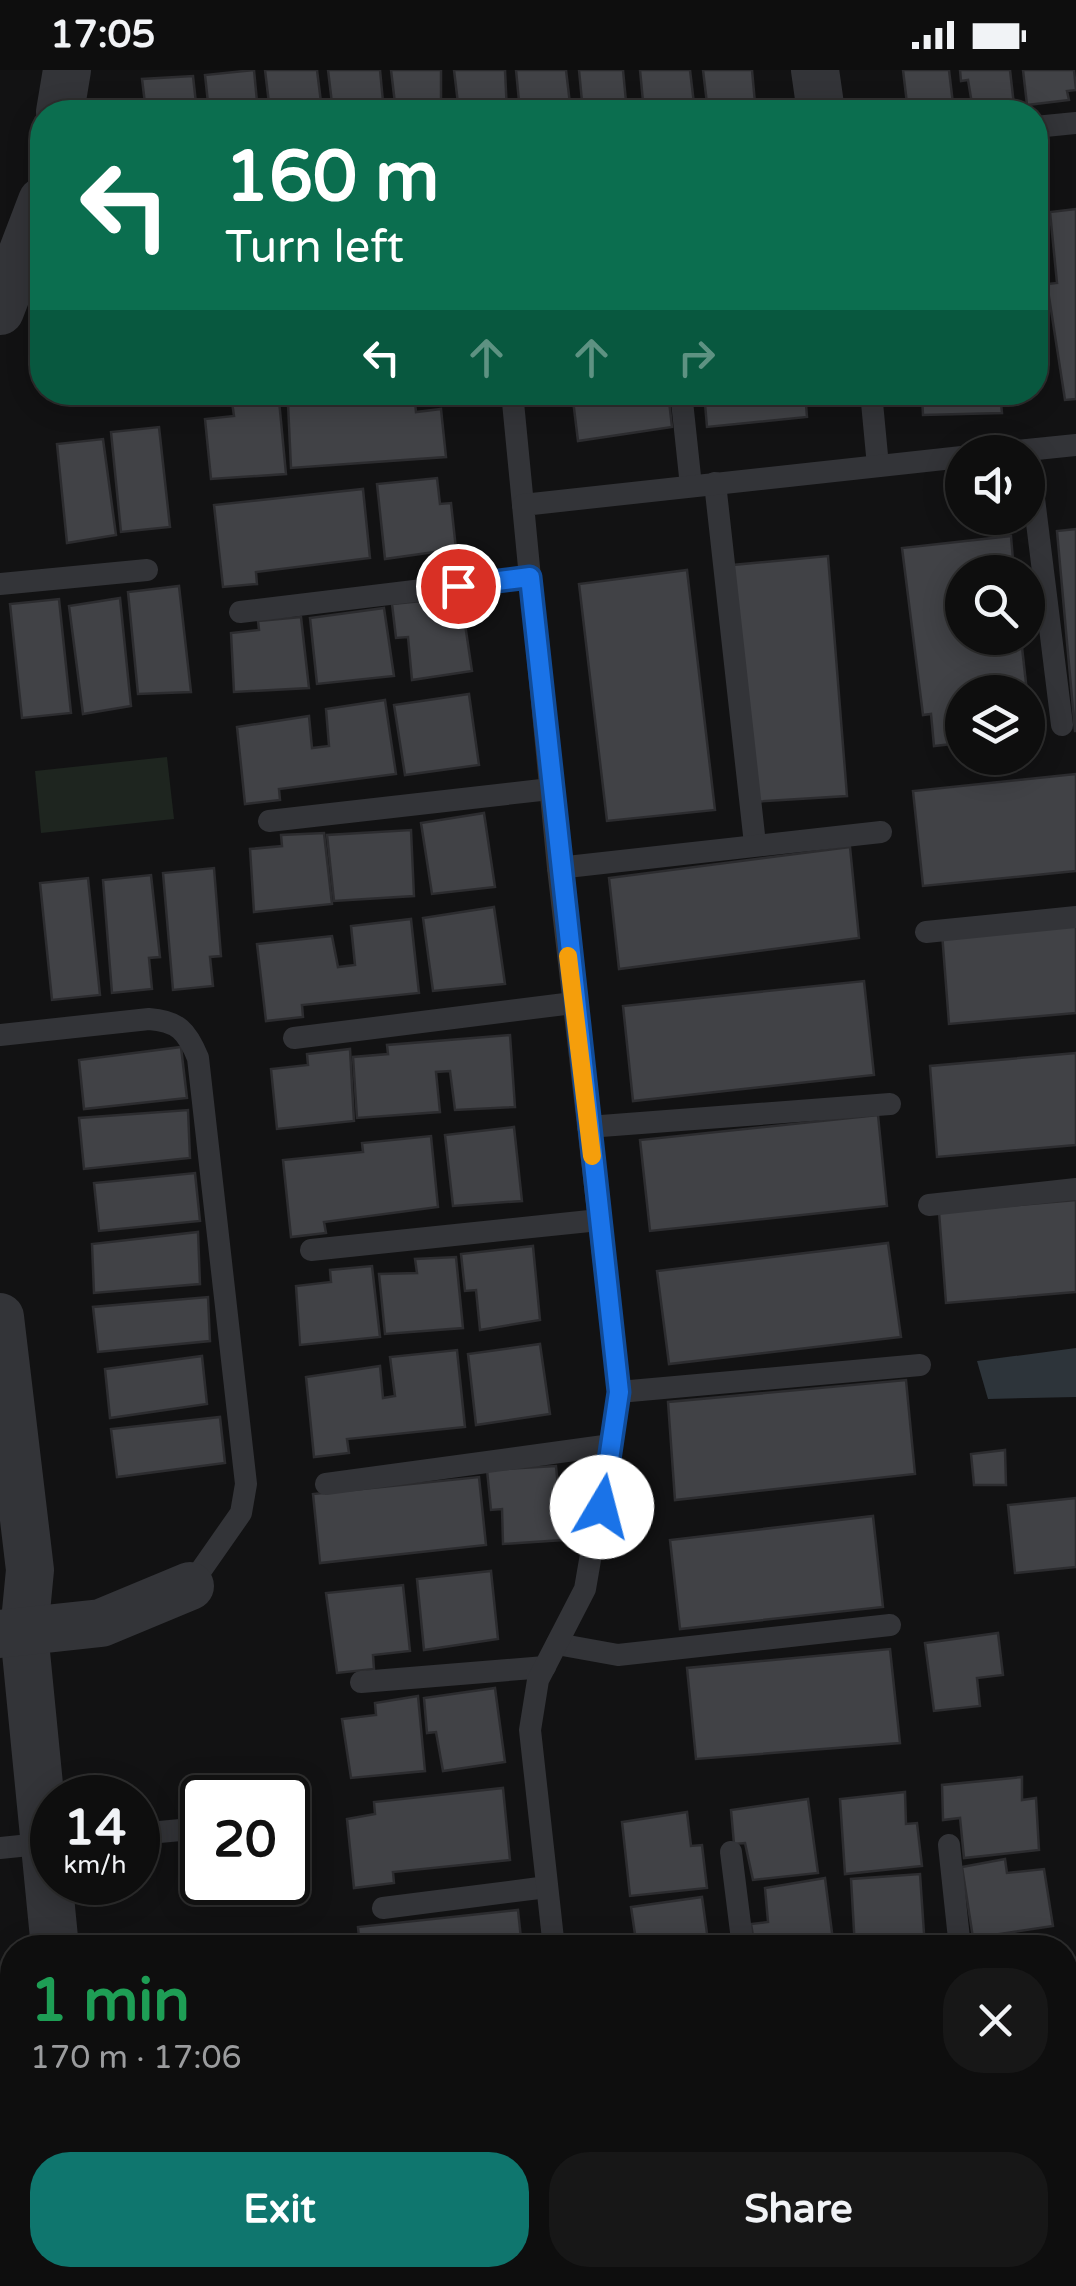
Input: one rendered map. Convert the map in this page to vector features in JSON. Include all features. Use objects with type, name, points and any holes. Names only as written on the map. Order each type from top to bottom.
[{"type":"street","points":[[62,100],[67,70]]},
{"type":"street","points":[[815,70],[819,100]]},
{"type":"street","points":[[0,311],[30,235]]},
{"type":"street","points":[[0,1317],[30,1570],[12,1633],[30,1824]]},
{"type":"street","points":[[12,1633],[101,1624],[190,1586]]},
{"type":"street","points":[[45,1905],[52,1935]]},
{"type":"lane","points":[[1048,126],[1076,123]]},
{"type":"lane","points":[[513,405],[558,868],[619,1392],[586,1589],[545,1667],[530,1730],[553,1935]]},
{"type":"lane","points":[[683,405],[703,485],[755,844]]},
{"type":"lane","points":[[872,405],[878,466]]},
{"type":"lane","points":[[1045,448],[1076,445]]},
{"type":"lane","points":[[523,505],[945,459]]},
{"type":"lane","points":[[1031,535],[1062,725]]},
{"type":"lane","points":[[0,584],[147,570]]},
{"type":"lane","points":[[240,612],[530,577]]},
{"type":"lane","points":[[270,822],[550,789]]},
{"type":"lane","points":[[558,868],[881,832]]},
{"type":"lane","points":[[926,932],[1076,917]]},
{"type":"lane","points":[[294,1038],[574,1002]]},
{"type":"lane","points":[[0,1036],[169,1020],[188,1033],[198,1058],[246,1484],[241,1514],[190,1586]]},
{"type":"lane","points":[[588,1127],[890,1104]]},
{"type":"lane","points":[[929,1205],[1076,1189]]},
{"type":"lane","points":[[311,1250],[599,1220]]},
{"type":"lane","points":[[619,1392],[920,1365]]},
{"type":"lane","points":[[326,1484],[611,1445]]},
{"type":"lane","points":[[557,1644],[618,1654],[890,1625]]},
{"type":"lane","points":[[361,1682],[545,1667]]},
{"type":"lane","points":[[948,1845],[958,1935]]},
{"type":"lane","points":[[731,1852],[741,1935]]},
{"type":"lane","points":[[382,1908],[547,1887]]},
{"type":"shaded area","points":[[167,757],[174,819],[41,833],[35,771]]},
{"type":"shaded area","points":[[1076,1348],[1076,1397],[988,1399],[977,1361]]},
{"type":"building","points":[[254,70],[257,100],[208,100],[205,75]]},
{"type":"building","points":[[265,70],[317,70],[321,100],[269,100]]},
{"type":"building","points":[[328,70],[380,70],[383,100],[332,100]]},
{"type":"building","points":[[391,70],[441,70],[441,100],[395,100]]},
{"type":"building","points":[[454,70],[505,70],[506,100],[458,100]]},
{"type":"building","points":[[516,70],[566,70],[570,100],[519,100]]},
{"type":"building","points":[[579,70],[623,70],[626,100],[582,100]]},
{"type":"building","points":[[640,70],[690,70],[694,100],[643,100]]},
{"type":"building","points":[[703,70],[752,70],[755,100],[707,100]]},
{"type":"building","points":[[903,70],[949,70],[953,100],[907,100]]},
{"type":"building","points":[[960,70],[1010,70],[1013,100],[971,100],[968,80],[961,81]]},
{"type":"building","points":[[1023,70],[1074,70],[1076,90],[1067,91],[1069,100],[1026,100]]},
{"type":"building","points":[[193,76],[196,100],[145,100],[142,79]]},
{"type":"building","points":[[1076,209],[1076,399],[1065,400],[1048,290],[1048,284],[1057,283],[1050,212]]},
{"type":"building","points":[[232,405],[279,405],[286,474],[211,479],[205,419],[234,416]]},
{"type":"building","points":[[288,405],[415,405],[416,412],[441,409],[446,457],[291,468]]},
{"type":"building","points":[[574,405],[669,405],[672,427],[578,441]]},
{"type":"building","points":[[705,405],[806,405],[807,417],[707,427]]},
{"type":"building","points":[[922,405],[1001,405],[1002,413],[923,415]]},
{"type":"building","points":[[159,427],[170,527],[121,532],[111,432]]},
{"type":"building","points":[[103,439],[116,535],[67,543],[57,444]]},
{"type":"building","points":[[437,478],[440,504],[451,503],[456,549],[385,559],[377,484]]},
{"type":"building","points":[[363,489],[370,558],[256,572],[257,584],[223,587],[214,505]]},
{"type":"building","points":[[1076,529],[1076,731],[1075,731],[1057,531]]},
{"type":"building","points":[[1011,536],[1013,555],[945,555],[945,655],[1023,655],[1025,675],[945,675],[945,745],[934,746],[931,714],[923,715],[902,548]]},
{"type":"building","points":[[828,556],[847,796],[752,802],[733,565]]},
{"type":"building","points":[[687,570],[715,810],[607,821],[579,584]]},
{"type":"building","points":[[179,586],[191,692],[138,694],[128,592]]},
{"type":"building","points":[[461,597],[472,671],[412,680],[408,637],[396,638],[392,604]]},
{"type":"building","points":[[120,598],[131,706],[83,714],[69,606]]},
{"type":"building","points":[[59,599],[71,713],[22,718],[10,604]]},
{"type":"building","points":[[384,608],[394,676],[317,684],[310,618]]},
{"type":"building","points":[[301,617],[309,688],[234,692],[231,633],[259,630],[258,621]]},
{"type":"building","points":[[469,694],[479,765],[405,775],[394,705]]},
{"type":"building","points":[[385,700],[396,774],[279,789],[280,800],[245,804],[237,727],[309,716],[312,748],[329,746],[326,709]]},
{"type":"building","points":[[1076,774],[1076,871],[923,886],[913,791]]},
{"type":"building","points":[[484,813],[495,887],[432,894],[421,823]]},
{"type":"building","points":[[411,830],[414,896],[334,901],[327,835]]},
{"type":"building","points":[[324,833],[332,904],[254,912],[250,849],[282,846],[281,835]]},
{"type":"building","points":[[850,847],[859,938],[619,969],[609,878]]},
{"type":"building","points":[[214,868],[221,956],[210,957],[213,986],[173,990],[163,873]]},
{"type":"building","points":[[151,875],[160,957],[149,958],[152,989],[112,993],[103,880]]},
{"type":"building","points":[[88,878],[100,995],[52,1000],[40,883]]},
{"type":"building","points":[[494,907],[505,984],[433,991],[423,918]]},
{"type":"building","points":[[411,919],[419,993],[302,1005],[303,1017],[266,1021],[257,944],[332,936],[338,967],[355,965],[351,926]]},
{"type":"building","points":[[1076,920],[1076,1013],[949,1024],[942,933]]},
{"type":"building","points":[[864,981],[874,1075],[633,1101],[623,1006]]},
{"type":"building","points":[[510,1035],[515,1107],[455,1110],[450,1071],[436,1072],[440,1112],[357,1118],[353,1057],[388,1054],[387,1045]]},
{"type":"building","points":[[181,1047],[187,1098],[84,1109],[79,1060]]},
{"type":"building","points":[[350,1049],[354,1121],[277,1129],[271,1069],[308,1065],[307,1054]]},
{"type":"building","points":[[1076,1053],[1076,1145],[937,1157],[930,1066]]},
{"type":"building","points":[[188,1110],[190,1158],[84,1169],[79,1118]]},
{"type":"building","points":[[878,1115],[887,1206],[650,1231],[640,1140]]},
{"type":"building","points":[[514,1127],[522,1201],[453,1206],[445,1135]]},
{"type":"building","points":[[431,1136],[438,1207],[324,1222],[326,1233],[291,1237],[283,1160],[363,1152],[362,1143]]},
{"type":"building","points":[[195,1173],[200,1221],[99,1231],[94,1183]]},
{"type":"building","points":[[1076,1200],[1076,1292],[946,1303],[939,1212]]},
{"type":"building","points":[[198,1232],[200,1284],[94,1293],[92,1244]]},
{"type":"building","points":[[888,1243],[901,1337],[669,1364],[657,1271]]},
{"type":"building","points":[[533,1246],[540,1320],[480,1330],[476,1290],[465,1291],[461,1254]]},
{"type":"building","points":[[456,1257],[463,1328],[385,1334],[379,1274],[417,1273],[415,1259]]},
{"type":"building","points":[[372,1266],[380,1337],[300,1345],[296,1286],[331,1282],[330,1270]]},
{"type":"building","points":[[208,1297],[210,1341],[98,1352],[93,1307]]},
{"type":"building","points":[[540,1344],[550,1414],[476,1425],[468,1354]]},
{"type":"building","points":[[457,1350],[465,1427],[347,1439],[349,1453],[314,1457],[306,1377],[380,1366],[383,1398],[395,1396],[390,1357]]},
{"type":"building","points":[[202,1356],[207,1404],[110,1418],[105,1369]]},
{"type":"building","points":[[906,1380],[915,1474],[675,1500],[668,1402]]},
{"type":"building","points":[[220,1417],[225,1463],[117,1477],[111,1429]]},
{"type":"building","points":[[1005,1450],[1006,1485],[974,1485],[971,1454]]},
{"type":"building","points":[[556,1466],[563,1540],[503,1544],[502,1509],[491,1510],[487,1470]]},
{"type":"building","points":[[479,1477],[486,1545],[320,1563],[313,1494]]},
{"type":"building","points":[[1076,1498],[1076,1567],[1015,1573],[1008,1505]]},
{"type":"building","points":[[873,1516],[883,1607],[680,1629],[670,1540]]},
{"type":"building","points":[[491,1571],[498,1639],[424,1650],[417,1579]]},
{"type":"building","points":[[403,1585],[410,1651],[373,1655],[374,1669],[337,1673],[326,1593]]},
{"type":"building","points":[[998,1633],[1003,1675],[977,1678],[980,1706],[934,1711],[925,1643]]},
{"type":"building","points":[[890,1649],[900,1743],[696,1759],[687,1668]]},
{"type":"building","points":[[495,1688],[505,1762],[443,1771],[436,1732],[427,1733],[424,1698]]},
{"type":"building","points":[[418,1696],[425,1771],[351,1778],[342,1719],[376,1715],[375,1703]]},
{"type":"building","points":[[1022,1777],[1022,1800],[1036,1798],[1039,1850],[964,1858],[960,1818],[943,1820],[942,1785]]},
{"type":"building","points":[[503,1788],[510,1860],[393,1872],[394,1883],[354,1888],[347,1819],[375,1814],[374,1802]]},
{"type":"building","points":[[905,1792],[906,1824],[917,1823],[922,1866],[845,1874],[840,1799]]},
{"type":"building","points":[[808,1799],[818,1873],[753,1880],[745,1843],[734,1844],[731,1810]]},
{"type":"building","points":[[687,1812],[691,1846],[702,1845],[707,1888],[630,1896],[622,1822]]},
{"type":"building","points":[[1005,1859],[1007,1873],[1044,1869],[1053,1926],[973,1935],[962,1867]]},
{"type":"building","points":[[920,1874],[924,1935],[854,1935],[851,1879]]},
{"type":"building","points":[[825,1878],[832,1935],[753,1935],[751,1924],[768,1922],[765,1888]]},
{"type":"building","points":[[702,1897],[707,1935],[635,1935],[631,1907]]},
{"type":"building","points":[[518,1910],[521,1935],[359,1935],[358,1927]]},
{"type":"slow traffic","points":[[568,956],[592,1156]]},
{"type":"route","points":[[458,586],[530,577],[558,868],[619,1392],[602,1507]]}]
